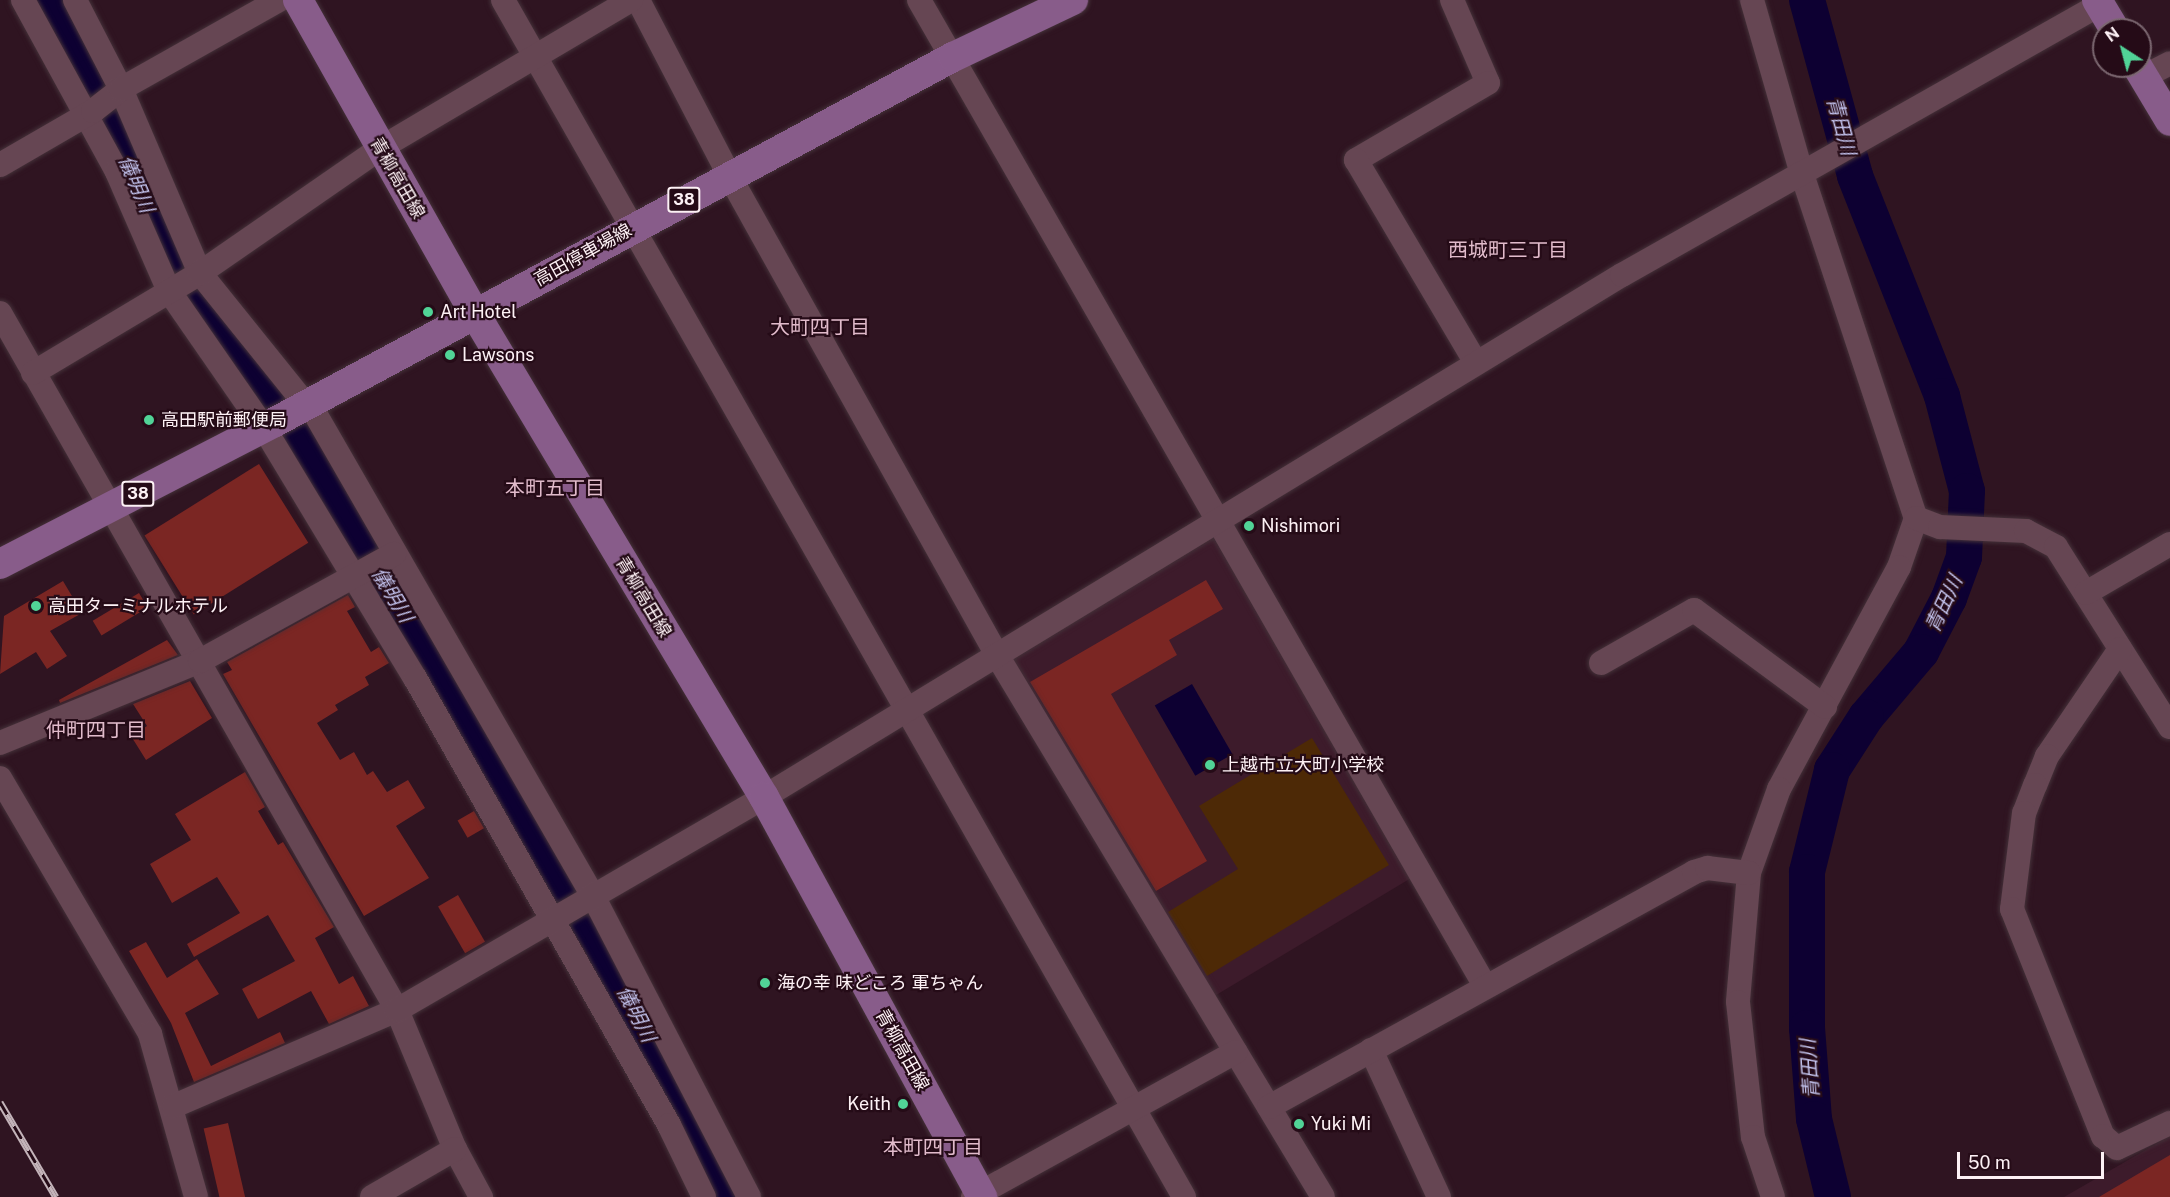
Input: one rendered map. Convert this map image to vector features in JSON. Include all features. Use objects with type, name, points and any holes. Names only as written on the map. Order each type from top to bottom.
[{"type":"main road","name":"青柳高田線","points":[[298,0],[379,149],[475,314],[764,798],[978,1196]]},
{"type":"main road","name":"高田停車場線","points":[[0,564],[112,508],[291,413],[633,227],[953,57],[1073,0]]},
{"type":"main road","points":[[2098,2],[2108,18]]},
{"type":"main road","points":[[2144,78],[2170,121]]},
{"type":"street","points":[[23,0],[90,113],[169,291],[291,413],[356,576],[558,917],[704,1197]]},
{"type":"street","points":[[75,0],[121,89],[200,273],[291,413],[390,557],[593,896],[749,1197]]},
{"type":"street","points":[[0,165],[90,113],[121,89],[279,0]]},
{"type":"street","points":[[503,0],[1133,1111],[1184,1197]]},
{"type":"street","points":[[33,373],[200,273],[379,149],[631,0]]},
{"type":"street","points":[[638,0],[730,177],[998,657],[1323,1197]]},
{"type":"street","points":[[919,0],[1485,986]]},
{"type":"street","points":[[1452,0],[1488,83],[1356,160],[1476,363]]},
{"type":"street","points":[[1752,0],[1809,171],[1916,518],[1899,567],[1779,789],[1749,873],[1738,1002],[1754,1137],[1773,1197]]},
{"type":"street","points":[[174,1107],[398,1010],[764,798],[1221,523],[1476,363],[1869,137],[2098,2]]},
{"type":"street","points":[[2152,68],[2170,63]]},
{"type":"street","points":[[0,313],[398,1010],[455,1149],[481,1197]]},
{"type":"street","points":[[1916,518],[1940,527],[1999,527],[2026,531],[2056,547],[2170,727]]},
{"type":"street","points":[[2086,593],[2170,544]]},
{"type":"street","points":[[0,743],[200,661],[390,557]]},
{"type":"street","points":[[1601,663],[1694,610],[1825,707]]},
{"type":"street","points":[[2120,649],[2047,756],[2024,813],[2012,909],[2103,1136],[2117,1148],[2170,1124]]},
{"type":"street","points":[[0,778],[150,1034],[174,1107],[196,1197]]},
{"type":"street","points":[[1269,1107],[1694,872],[1707,868],[1749,873]]},
{"type":"street","points":[[1371,1050],[1439,1197]]},
{"type":"street","points":[[978,1196],[1236,1052]]},
{"type":"street","points":[[372,1197],[455,1149]]},
{"type":"shaded area","name":"上越市立大町小学校","points":[[1207,527],[1416,875],[1211,998],[1002,650]]},
{"type":"shaded area","points":[[1192,684],[1232,754],[1195,776],[1155,706]]},
{"type":"shaded area","points":[[1312,738],[1389,865],[1207,976],[1168,912],[1238,869],[1199,806]]},
{"type":"shaded area","points":[[2170,1136],[2170,1197],[2064,1197]]},
{"type":"building","points":[[259,464],[308,543],[194,614],[145,536]]},
{"type":"building","points":[[1206,580],[1223,609],[1169,640],[1177,655],[1111,694],[1207,861],[1156,891],[1030,682]]},
{"type":"building","points":[[63,581],[82,613],[50,631],[67,656],[47,669],[36,652],[0,674],[4,616]]},
{"type":"building","points":[[139,593],[148,608],[101,635],[93,621]]},
{"type":"building","points":[[348,595],[355,607],[347,611],[371,652],[379,647],[389,663],[365,677],[369,685],[335,705],[338,710],[317,723],[340,760],[354,752],[367,775],[373,771],[387,792],[408,780],[425,808],[396,826],[429,878],[364,916],[223,674],[232,670],[227,662]]},
{"type":"building","points":[[167,640],[178,655],[60,703],[59,700]]},
{"type":"building","points":[[190,681],[212,718],[146,760],[131,736],[147,726],[133,704]]},
{"type":"building","points":[[245,772],[265,807],[258,811],[278,845],[283,842],[334,927],[315,938],[339,984],[353,976],[369,1006],[329,1024],[311,991],[258,1019],[242,989],[295,961],[268,915],[194,957],[187,944],[240,913],[217,877],[172,903],[150,864],[191,840],[175,814]]},
{"type":"building","points":[[474,811],[484,828],[468,838],[458,820]]},
{"type":"building","points":[[458,895],[485,942],[465,953],[438,906]]},
{"type":"building","points":[[146,942],[167,978],[197,959],[219,994],[185,1013],[211,1066],[280,1032],[285,1043],[194,1082],[171,1023],[129,951]]},
{"type":"building","points":[[228,1123],[245,1197],[219,1197],[204,1129]]},
{"type":"building","points":[[2170,1155],[2170,1197],[2099,1197]]},
{"type":"waterway","name":"儀明川","points":[[48,0],[90,77],[171,266],[279,405],[602,945],[727,1197]]},
{"type":"waterway","name":"青田川","points":[[1807,0],[1855,176],[1942,396],[1967,491],[1964,557],[1949,598],[1921,652],[1866,717],[1832,770],[1807,872],[1807,1028],[1814,1119],[1833,1197]]},
{"type":"railway","points":[[0,1102],[56,1197]]},
{"type":"place","name":"Art Hotel","points":[[428,312]]},
{"type":"place","name":"Lawsons","points":[[450,355]]},
{"type":"place","name":"高田駅前郵便局","points":[[149,420]]},
{"type":"place","name":"Nishimori","points":[[1249,526]]},
{"type":"place","name":"高田ターミナルホテル","points":[[36,606]]},
{"type":"place","name":"上越市立大町小学校","points":[[1210,765]]},
{"type":"place","name":"海の幸 味どころ 軍ちゃん","points":[[765,983]]},
{"type":"place","name":"Keith","points":[[903,1104]]},
{"type":"place","name":"Yuki Mi","points":[[1299,1124]]},
{"type":"district","name":"西城町三丁目","points":[[1508,250]]},
{"type":"district","name":"大町四丁目","points":[[820,327]]},
{"type":"district","name":"本町五丁目","points":[[555,488]]},
{"type":"district","name":"仲町四丁目","points":[[96,730]]},
{"type":"district","name":"本町四丁目","points":[[933,1147]]}]
